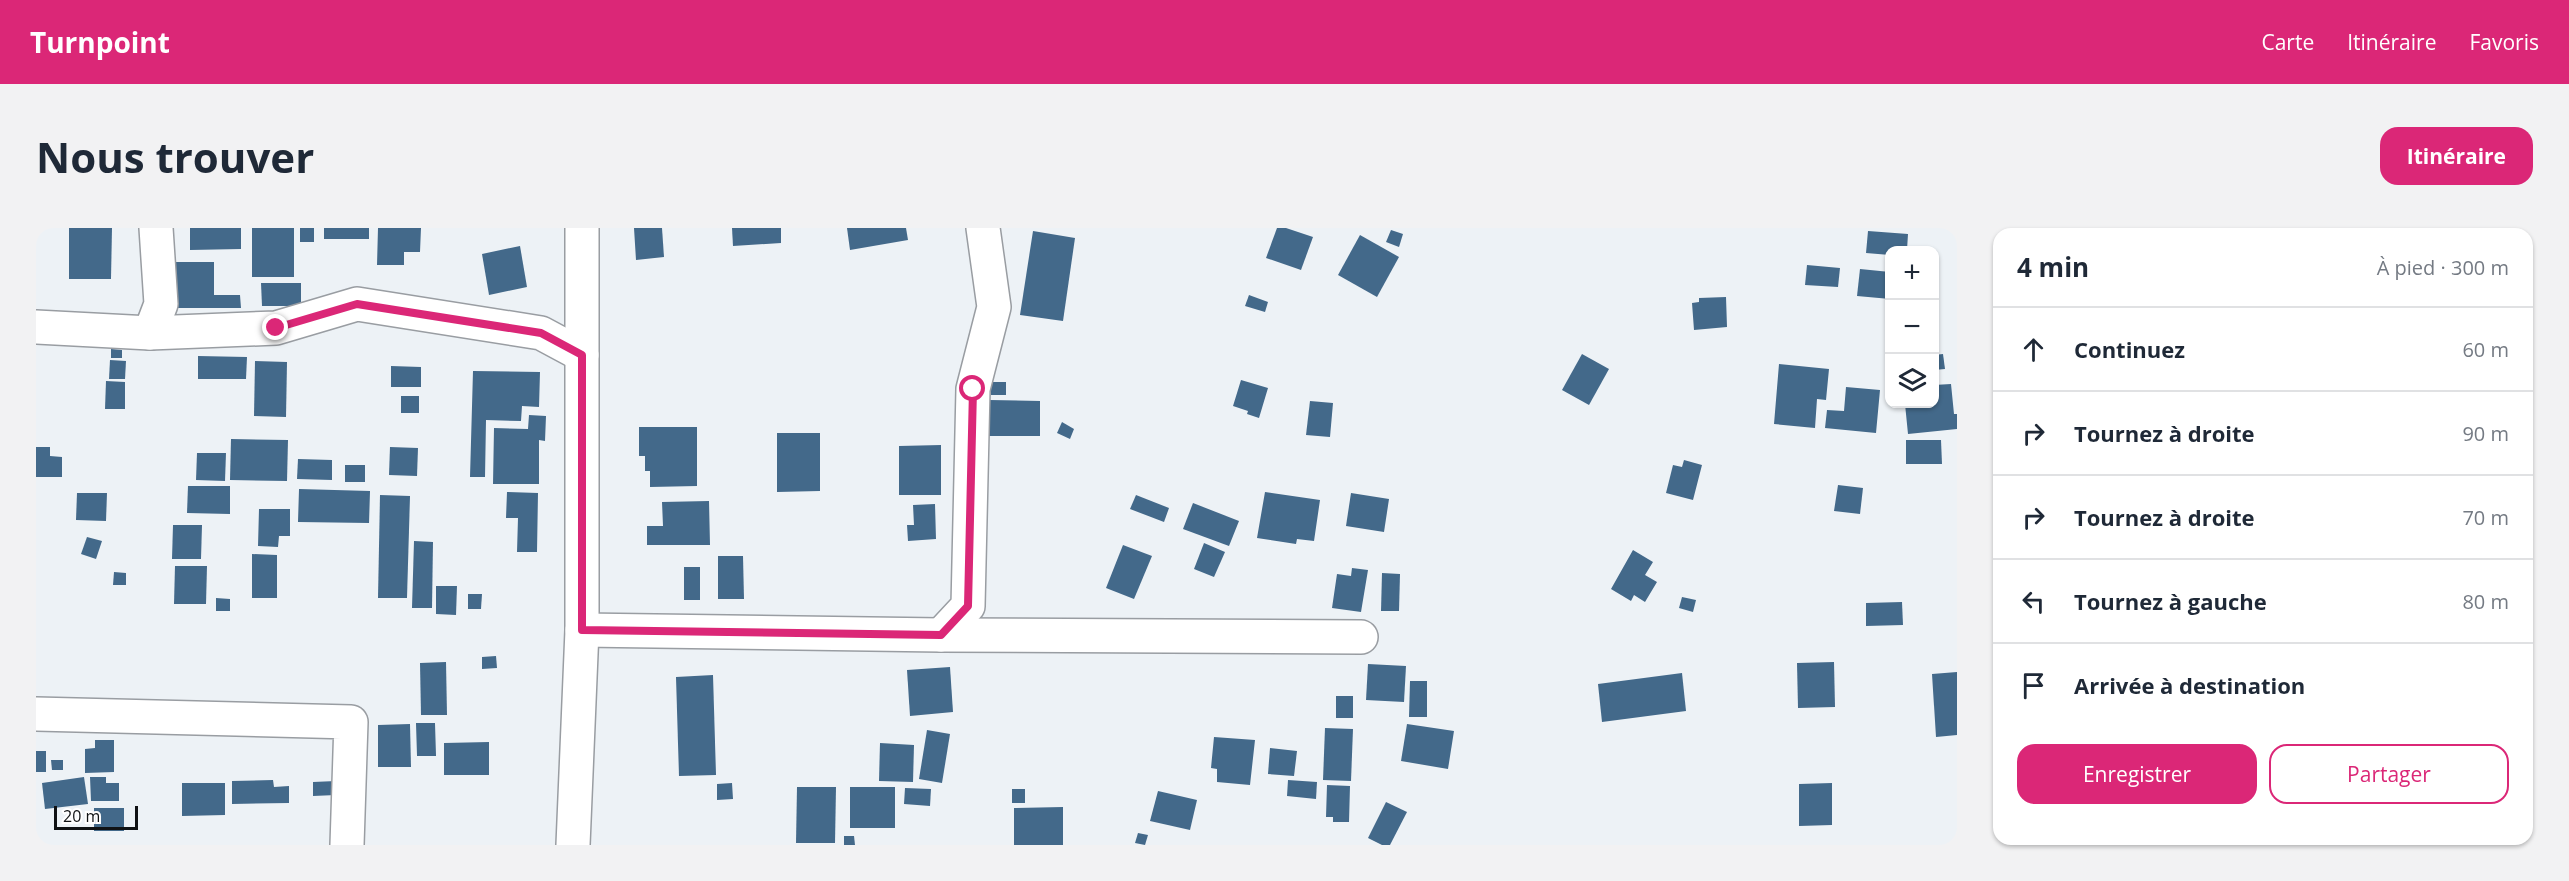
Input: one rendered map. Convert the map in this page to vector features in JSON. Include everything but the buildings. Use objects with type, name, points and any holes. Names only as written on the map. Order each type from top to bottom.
[{"type":"street","points":[[150,333],[161,304],[156,228]]},
{"type":"street","points":[[573,845],[582,630],[582,228]]},
{"type":"street","points":[[941,635],[968,606],[973,389],[994,307],[983,228]]},
{"type":"street","points":[[36,327],[150,333],[276,328],[357,304],[541,333],[582,355]]},
{"type":"street","points":[[582,630],[1361,637]]},
{"type":"street","points":[[36,714],[351,722],[346,845]]},
{"type":"route","points":[[276,328],[357,304],[541,333],[582,355],[582,630],[941,635],[968,606],[973,389]]}]
